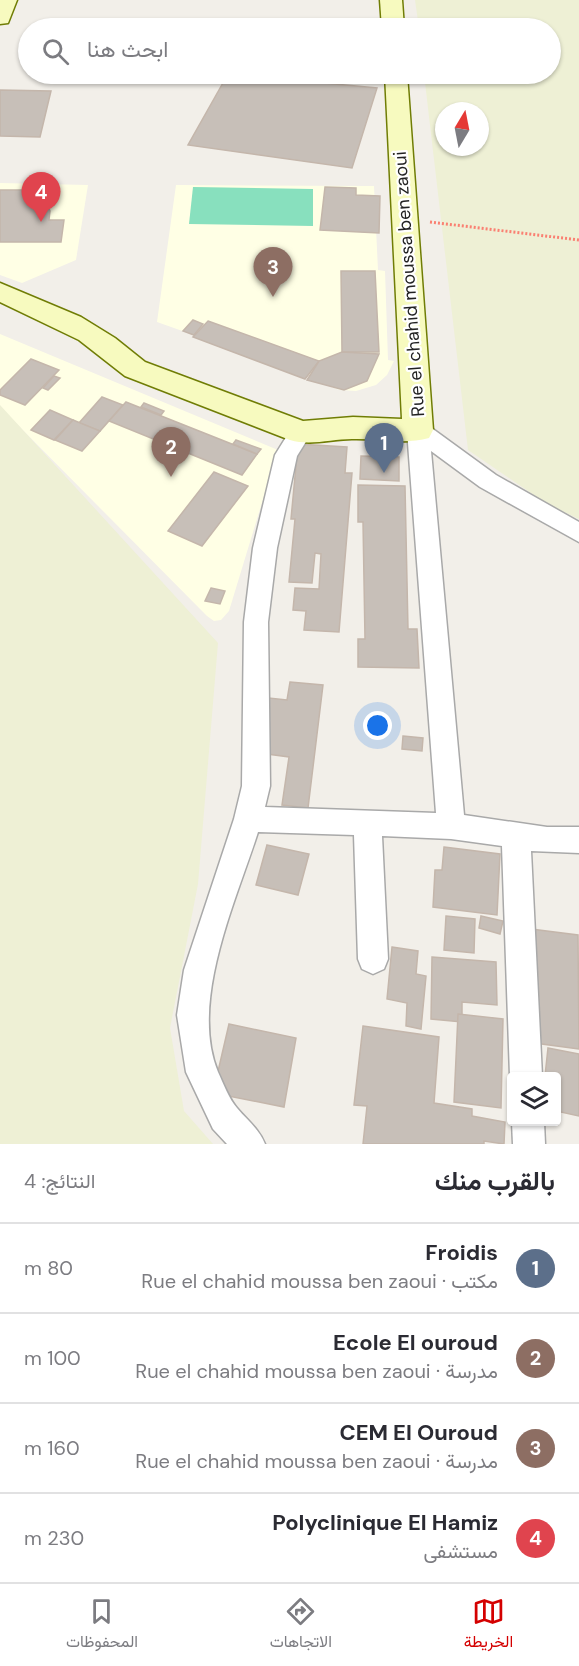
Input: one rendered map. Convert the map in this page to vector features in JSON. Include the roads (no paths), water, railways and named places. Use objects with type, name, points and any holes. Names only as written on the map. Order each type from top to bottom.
[{"type":"street","points":[[0,18],[6,0]]},
{"type":"street","points":[[391,0],[392,18]]},
{"type":"street","name":"Rue el chahid moussa ben zaoui","points":[[353,428],[418,430],[397,84]]},
{"type":"street","points":[[0,292],[41,309],[118,352],[135,369],[301,432],[353,428]]},
{"type":"street","points":[[118,352],[152,355],[353,428]]},
{"type":"street","points":[[418,430],[488,481],[579,533]]},
{"type":"street","points":[[418,430],[451,826]]},
{"type":"street","points":[[249,1144],[224,1118],[202,1072],[192,1015],[199,970],[248,819],[256,786],[256,622],[265,548],[286,455],[301,432]]},
{"type":"street","points":[[248,819],[451,826],[547,840],[579,840]]},
{"type":"street","points":[[367,823],[374,959]]},
{"type":"street","points":[[516,835],[526,1072]]},
{"type":"street","points":[[528,1126],[529,1144]]},
{"type":"place","name":"Polyclinique El Hamiz","points":[[41,222]]},
{"type":"place","name":"CEM El Ouroud","points":[[273,297]]},
{"type":"place","name":"Froidis","points":[[384,473]]},
{"type":"place","name":"Ecole El ouroud","points":[[171,477]]}]
